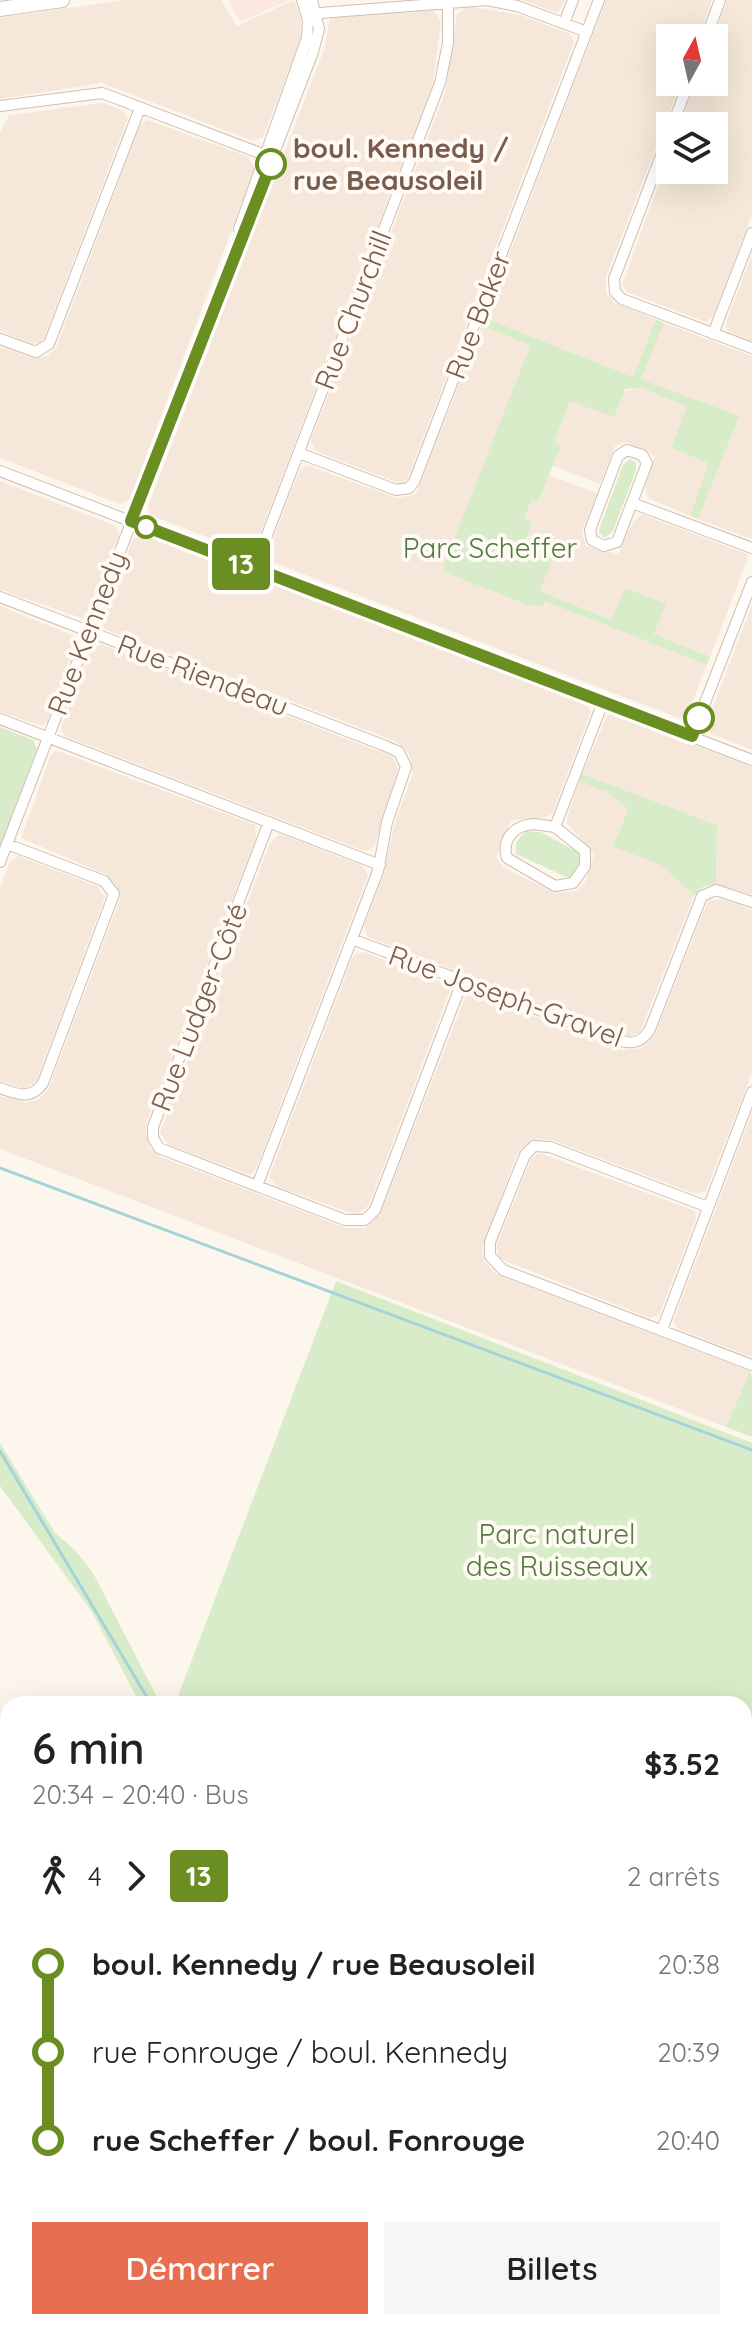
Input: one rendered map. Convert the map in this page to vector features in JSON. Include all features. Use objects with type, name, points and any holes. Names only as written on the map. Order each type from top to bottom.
[{"type":"main road","points":[[0,9],[62,0]]},
{"type":"street","name":"Rue Kennedy","points":[[302,0],[312,13]]},
{"type":"street","name":"Rue Kennedy","points":[[0,862],[269,157],[307,38],[312,0]]},
{"type":"street","points":[[564,23],[573,0]]},
{"type":"street","name":"Rue Baker","points":[[299,453],[396,490],[413,484],[599,0]]},
{"type":"street","points":[[711,24],[720,0]]},
{"type":"street","points":[[312,13],[448,1],[508,3],[587,32]]},
{"type":"street","name":"Rue Churchill","points":[[254,569],[440,83],[448,43],[448,1]]},
{"type":"street","points":[[1,107],[102,93],[269,157]]},
{"type":"street","points":[[0,339],[32,351],[48,347],[140,108]]},
{"type":"street","points":[[656,170],[613,286],[622,299],[752,348]]},
{"type":"street","points":[[713,334],[752,233]]},
{"type":"street","points":[[627,450],[647,460],[632,503],[614,544],[604,546],[592,540],[592,525],[618,456],[627,450]]},
{"type":"street","points":[[0,471],[752,760]]},
{"type":"street","points":[[632,503],[752,548]]},
{"type":"street","points":[[692,736],[752,582]]},
{"type":"street","name":"Rue Riendeau","points":[[0,597],[383,745],[404,758],[406,770],[387,822],[380,865]]},
{"type":"street","points":[[555,827],[603,702]]},
{"type":"street","points":[[0,719],[380,865],[257,1186]]},
{"type":"street","name":"Rue Ludger-Côté","points":[[269,822],[152,1135],[156,1145],[166,1152],[349,1222],[368,1218],[375,1210],[462,982]]},
{"type":"street","points":[[520,827],[555,827],[579,845],[586,856],[580,876],[564,887],[514,864],[505,855],[509,838],[520,827]]},
{"type":"street","points":[[0,1088],[25,1095],[38,1090],[43,1083],[114,894],[104,881],[7,844]]},
{"type":"street","name":"Rue Joseph-Gravel","points":[[352,939],[618,1040],[638,1042],[650,1029],[702,896],[716,890],[752,902]]},
{"type":"street","points":[[662,1330],[752,1092]]},
{"type":"street","points":[[708,1207],[538,1145],[527,1152],[490,1242],[491,1259],[503,1270],[752,1365]]},
{"type":"shaded area","points":[[124,0],[221,0],[237,26],[294,0],[301,18],[301,38],[263,137],[253,141],[102,83],[0,99],[0,18]]},
{"type":"shaded area","points":[[228,0],[290,0],[240,22]]},
{"type":"shaded area","points":[[521,0],[566,0],[557,13]]},
{"type":"shaded area","points":[[606,0],[712,0],[703,24],[656,24],[656,96],[676,96],[669,112],[656,112],[656,147],[606,277],[606,293],[615,303],[656,319],[633,377],[485,318]]},
{"type":"shaded area","points":[[727,0],[752,0],[752,214],[713,317],[706,322],[627,292],[622,285],[658,184],[728,184],[728,112],[685,112],[691,96],[728,96],[728,24],[718,24]]},
{"type":"shaded area","points":[[468,6],[520,15],[570,34],[574,42],[407,480],[401,484],[315,451],[311,440],[446,90],[457,15]]},
{"type":"shaded area","points":[[434,10],[441,22],[432,86],[255,547],[243,551],[150,515],[148,506],[325,47],[330,18]]},
{"type":"shaded area","points":[[102,103],[122,110],[128,118],[44,338],[41,343],[33,344],[0,331],[0,133],[9,115]]},
{"type":"shaded area","points":[[147,120],[247,156],[255,168],[130,498],[120,504],[0,458],[0,347],[33,358],[48,356],[56,348],[140,125]]},
{"type":"shaded area","points":[[752,254],[752,341],[728,331],[725,325]]},
{"type":"shaded area","points":[[664,323],[752,356],[752,539],[698,519],[738,416],[641,379]]},
{"type":"shaded area","points":[[482,326],[530,344],[443,571],[562,608],[707,665],[686,718],[679,718],[272,562],[267,556],[299,471],[306,465],[397,498],[416,494]]},
{"type":"shaded area","points":[[642,388],[687,407],[710,463],[690,516],[648,498],[645,487],[655,456],[626,442],[615,446],[600,484],[553,466],[561,446],[554,443],[570,401]]},
{"type":"shaded area","points":[[548,475],[597,493],[582,533],[586,546],[618,554],[633,522],[642,514],[749,555],[710,657],[654,634],[665,604],[625,589],[613,620],[540,591],[524,520],[532,500],[539,502]]},
{"type":"shaded area","points":[[0,481],[116,526],[119,535],[85,619],[0,590]]},
{"type":"shaded area","points":[[142,535],[588,706],[591,712],[552,814],[544,818],[511,820],[496,857],[503,867],[554,893],[576,891],[585,882],[594,855],[566,822],[579,782],[608,792],[628,809],[613,847],[661,865],[694,896],[640,1032],[628,1037],[368,937],[364,926],[383,877],[394,825],[413,773],[409,754],[395,741],[104,629],[102,621],[133,539]]},
{"type":"shaded area","points":[[752,605],[752,750],[711,734],[706,725]]},
{"type":"shaded area","points":[[0,606],[77,637],[48,721],[42,726],[0,712]]},
{"type":"shaded area","points":[[101,644],[393,757],[398,770],[374,847],[364,851],[67,737],[61,731],[62,725],[90,650]]},
{"type":"shaded area","points":[[608,714],[752,766],[752,895],[716,884],[717,825],[582,774]]},
{"type":"shaded area","points":[[55,750],[255,825],[256,838],[147,1121],[146,1135],[150,1148],[161,1157],[346,1228],[366,1228],[381,1212],[466,995],[475,994],[622,1050],[639,1049],[649,1043],[656,1032],[708,901],[722,899],[752,910],[752,1073],[706,1191],[696,1194],[552,1140],[536,1139],[518,1152],[482,1248],[484,1261],[496,1274],[750,1371],[726,1427],[0,1149],[0,1096],[26,1103],[39,1099],[48,1090],[120,899],[117,887],[107,875],[21,838]]},
{"type":"shaded area","points":[[280,834],[361,865],[368,875],[256,1169],[250,1175],[169,1145],[160,1133],[270,843]]},
{"type":"shaded area","points":[[18,856],[97,886],[105,897],[37,1080],[25,1089],[0,1081],[0,887],[10,862]]},
{"type":"shaded area","points":[[364,952],[446,984],[450,990],[369,1205],[357,1215],[276,1186],[269,1177],[352,959],[356,953]]},
{"type":"shaded area","points":[[752,1113],[752,1357],[678,1329],[673,1322]]},
{"type":"shaded area","points":[[539,1153],[695,1211],[696,1219],[659,1315],[650,1318],[498,1258],[497,1244],[531,1159]]},
{"type":"green space","name":"Parc Scheffer","points":[[485,318],[633,377],[656,319],[664,323],[641,379],[739,416],[698,519],[690,516],[709,463],[671,448],[687,407],[642,388],[625,389],[614,417],[570,401],[554,443],[561,446],[538,502],[532,500],[524,519],[532,523],[526,539],[556,550],[540,591],[612,620],[625,588],[666,604],[654,634],[710,657],[707,665],[562,608],[544,602],[542,606],[528,605],[442,571],[530,345],[482,326]]},
{"type":"green space","points":[[630,459],[636,463],[636,470],[613,531],[605,538],[599,533],[600,527],[623,465]]},
{"type":"green space","points":[[0,727],[33,740],[37,749],[0,846]]},
{"type":"green space","points":[[582,774],[717,825],[716,884],[703,887],[694,896],[661,865],[613,847],[628,809],[608,792],[579,782]]},
{"type":"green space","points":[[526,831],[541,832],[579,853],[579,866],[571,879],[516,854],[516,842]]},
{"type":"green space","name":"Parc naturel des Ruisseaux","points":[[336,1281],[752,1443],[752,1696],[178,1696]]},
{"type":"green space","points":[[750,1371],[752,1377],[752,1437],[726,1427]]},
{"type":"green space","name":"Parc naturel des Ruisseaux","points":[[0,1443],[55,1533],[75,1550],[93,1573],[156,1696],[136,1696],[92,1612],[0,1486]]},
{"type":"waterway","points":[[0,1168],[752,1450]]},
{"type":"waterway","points":[[0,1451],[146,1696]]},
{"type":"bus line","name":"13","points":[[271,164],[227,269],[131,521],[692,736],[699,718]]},
{"type":"place","name":"boul. Kennedy / rue Beausoleil","points":[[271,164]]}]
